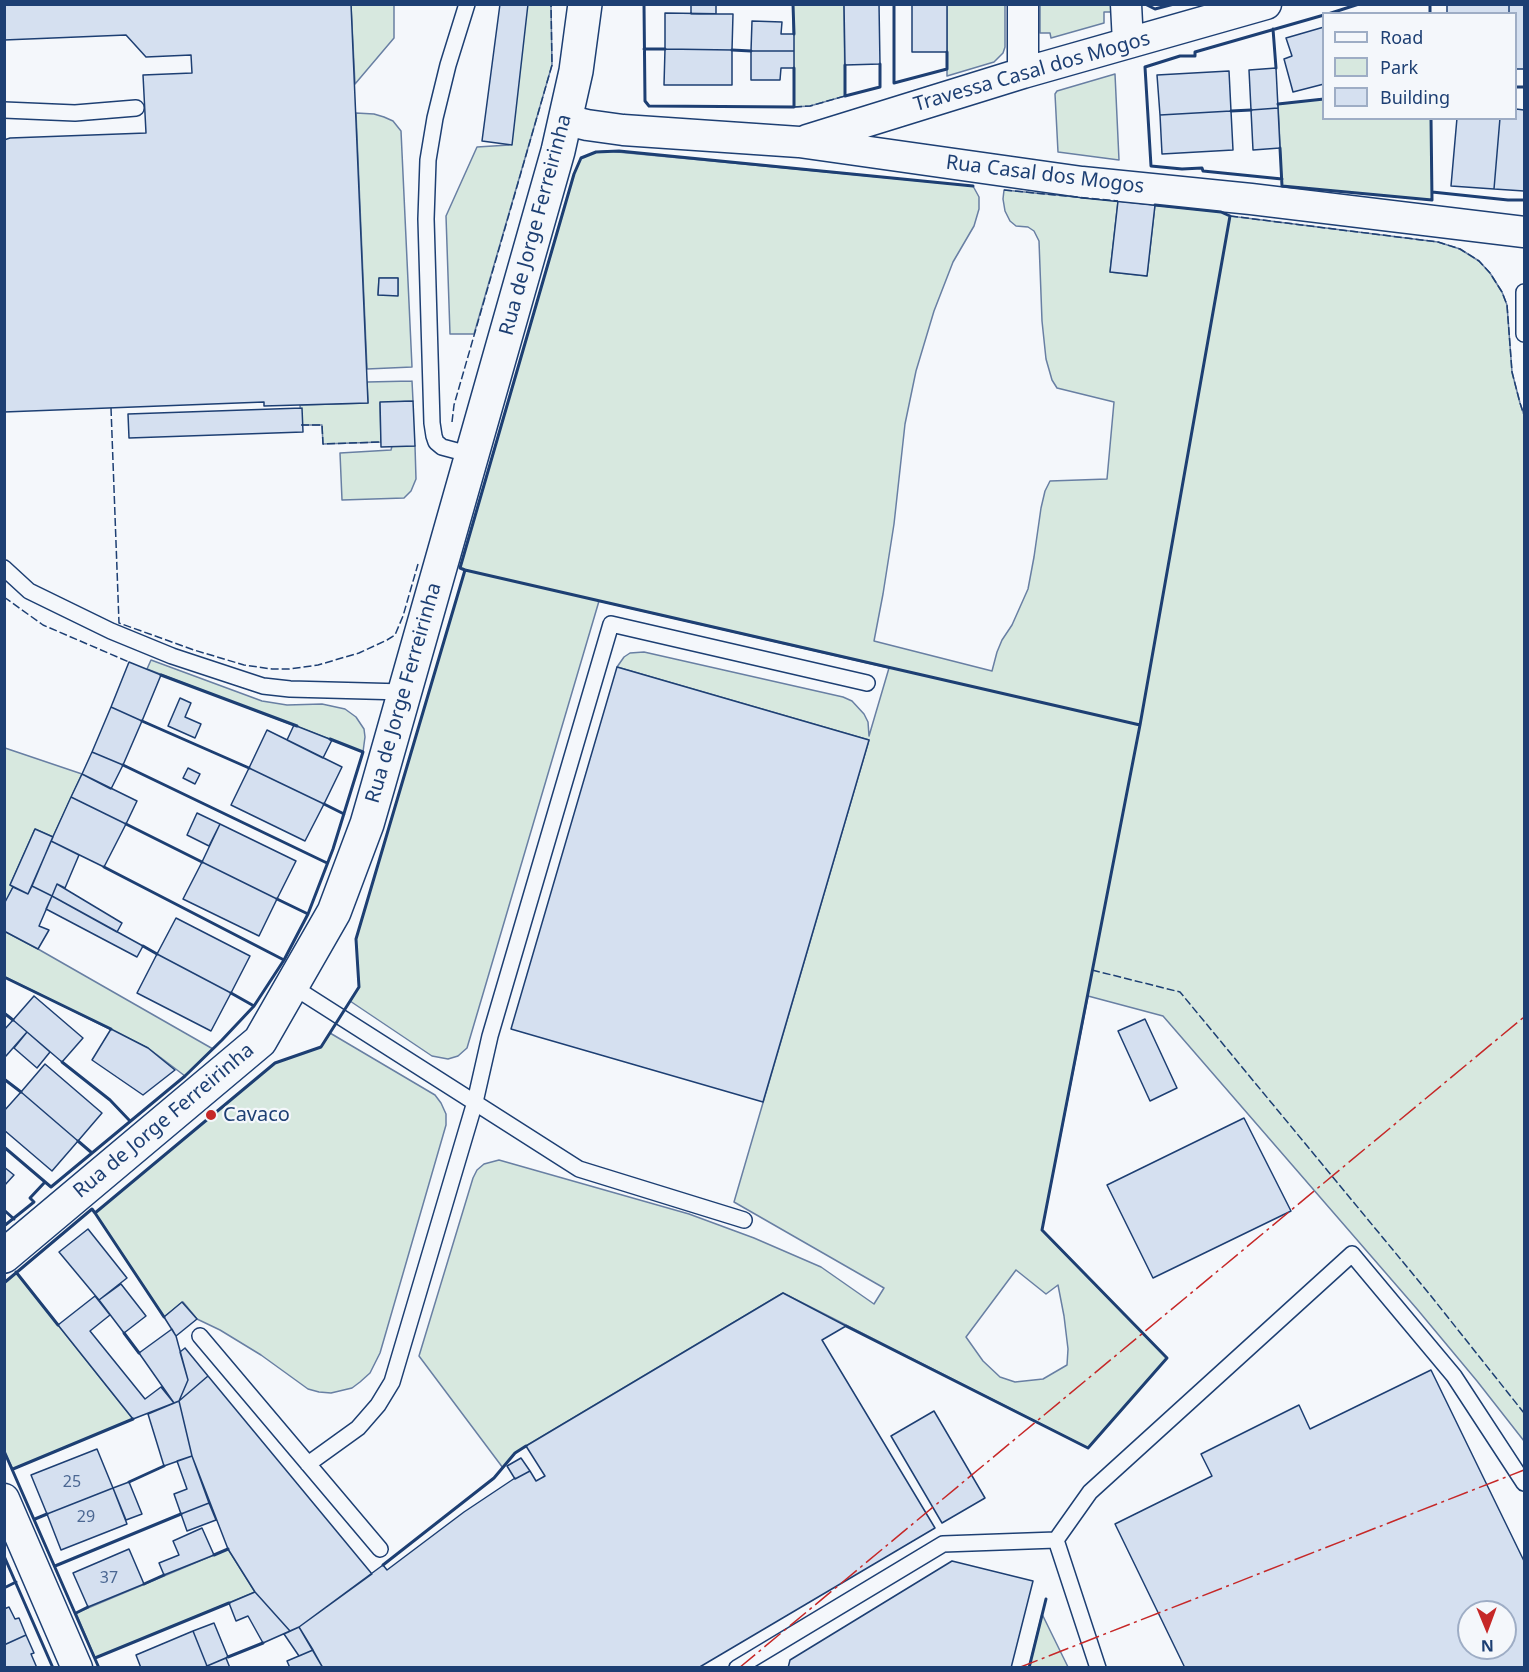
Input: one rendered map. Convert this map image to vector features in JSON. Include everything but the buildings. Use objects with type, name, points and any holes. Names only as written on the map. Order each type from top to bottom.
[{"type":"street","name":"Rua de Jorge Ferreirinha","points":[[4,1256],[260,1041],[334,912],[367,824],[566,120],[576,71],[585,4]]},
{"type":"street","points":[[1023,4],[1023,73]]},
{"type":"street","points":[[1126,4],[1128,43]]},
{"type":"street","name":"Travessa Casal dos Mogos","points":[[799,142],[1023,73],[1266,4]]},
{"type":"street","name":"Rua Casal dos Mogos","points":[[566,120],[623,130],[799,142],[1082,182],[1251,199],[1524,232]]},
{"type":"street","points":[[4,1499],[77,1668]]},
{"type":"lane","points":[[467,4],[448,65],[435,118],[428,160],[426,219],[434,436],[436,442],[442,447],[472,455]]},
{"type":"lane","points":[[4,110],[75,112],[136,108]]},
{"type":"lane","points":[[1524,292],[1524,334]]},
{"type":"lane","points":[[4,568],[29,591],[111,631],[172,656],[263,686],[290,689],[404,692]]},
{"type":"lane","points":[[308,1464],[358,1428],[378,1405],[392,1382],[475,1102],[490,1036],[611,624],[867,682]]},
{"type":"lane","points":[[292,986],[579,1169],[744,1220]]},
{"type":"lane","points":[[1056,1540],[1090,1492],[1353,1254],[1455,1376],[1524,1483]]},
{"type":"lane","points":[[200,1336],[380,1549]]},
{"type":"lane","points":[[737,1668],[943,1544],[1056,1540]]},
{"type":"lane","points":[[1056,1540],[1098,1668]]},
{"type":"green space","points":[[351,5],[394,5],[394,38],[355,84]]},
{"type":"green space","points":[[526,5],[551,5],[552,65],[474,334],[450,334],[446,216],[477,147],[509,145]]},
{"type":"green space","points":[[793,5],[844,5],[845,96],[810,106],[794,107]]},
{"type":"green space","points":[[947,5],[1005,5],[1005,47],[1003,53],[994,62],[947,76]]},
{"type":"green space","points":[[1040,5],[1111,5],[1112,12],[1104,12],[1104,23],[1051,38],[1050,33],[1040,33]]},
{"type":"green space","points":[[1115,74],[1119,160],[1058,152],[1055,94],[1057,91]]},
{"type":"green space","points":[[1322,99],[1322,120],[1431,120],[1432,200],[1282,186],[1278,104]]},
{"type":"green space","points":[[356,113],[384,117],[393,121],[401,131],[412,367],[367,369]],"holes":[[[379,278],[398,278],[398,295],[378,295]]]},
{"type":"green space","points":[[607,151],[973,186],[979,197],[979,209],[974,226],[953,262],[934,311],[916,371],[905,424],[894,524],[874,641],[992,671],[1002,640],[1012,625],[1028,589],[1045,491],[1050,481],[1107,479],[1114,402],[1057,388],[1052,380],[1046,359],[1042,321],[1039,241],[1034,231],[1028,227],[1016,226],[1010,221],[1005,211],[1004,190],[1118,201],[1110,272],[1147,276],[1155,205],[1438,242],[1460,249],[1479,261],[1490,273],[1507,305],[1512,372],[1524,415],[1524,1441],[1417,1309],[1163,1016],[1088,996],[1042,1230],[1167,1358],[1088,1448],[783,1293],[526,1446],[515,1453],[503,1468],[419,1356],[473,1178],[484,1164],[499,1160],[689,1214],[754,1238],[821,1267],[874,1304],[884,1288],[734,1202],[869,740],[617,667],[630,653],[644,652],[843,697],[852,701],[864,714],[868,722],[869,736],[889,668],[599,601],[467,1048],[458,1056],[448,1059],[432,1056],[350,1001],[359,987],[356,939],[465,570],[460,568],[574,174],[581,158],[596,152]],"holes":[[[1016,1270],[1046,1294],[1058,1285],[1068,1349],[1067,1365],[1043,1379],[1015,1382],[1000,1377],[983,1361],[966,1337]]]},
{"type":"green space","points":[[412,381],[413,401],[380,403],[381,442],[323,444],[322,425],[301,425],[300,405],[368,403],[367,382]]},
{"type":"green space","points":[[392,446],[415,446],[416,479],[411,491],[404,498],[342,500],[340,453],[391,450]]},
{"type":"green space","points":[[151,660],[262,701],[287,705],[322,704],[345,709],[356,717],[364,729],[363,752],[147,669]]},
{"type":"green space","points":[[5,748],[82,774],[53,837],[35,829],[10,885],[13,887],[5,904]]},
{"type":"green space","points":[[4,931],[213,1049],[185,1076],[148,1048],[5,977]]},
{"type":"green space","points":[[330,1033],[435,1095],[446,1114],[446,1125],[380,1353],[370,1373],[360,1382],[352,1388],[331,1393],[308,1389],[261,1355],[197,1319],[183,1302],[164,1317],[95,1213],[275,1063],[321,1047]]},
{"type":"green space","points":[[16,1272],[133,1419],[13,1469],[4,1451],[4,1283]]},
{"type":"green space","points":[[228,1549],[255,1592],[95,1658],[76,1613]]},
{"type":"green space","points":[[1042,1614],[1068,1667],[1029,1667]]},
{"type":"fence","points":[[452,422],[454,405],[552,65],[551,4]]},
{"type":"fence","points":[[794,107],[810,106],[845,96]]},
{"type":"fence","points":[[1004,190],[1118,201]]},
{"type":"fence","points":[[1230,216],[1438,242],[1460,249],[1479,261],[1490,273],[1507,305],[1512,372],[1524,415]]},
{"type":"fence","points":[[111,408],[119,623],[244,665],[272,669],[318,665],[359,653],[395,635],[418,564]]},
{"type":"fence","points":[[301,425],[322,425],[323,444],[381,442]]},
{"type":"fence","points":[[4,597],[43,625],[129,662]]},
{"type":"fence","points":[[1092,970],[1180,992],[1431,1296],[1524,1413]]},
{"type":"wall","points":[[644,4],[645,101],[649,106],[794,107],[794,68]]},
{"type":"wall","points":[[793,4],[794,34]]},
{"type":"wall","points":[[894,4],[894,83],[947,69],[947,52]]},
{"type":"wall","points":[[1145,4],[1155,9],[1174,4]]},
{"type":"wall","points":[[1334,12],[1359,4]]},
{"type":"wall","points":[[1430,4],[1430,12]]},
{"type":"wall","points":[[1282,179],[1203,171],[1202,168],[1151,166],[1145,67],[1180,56],[1195,56],[1195,52],[1322,16]]},
{"type":"wall","points":[[1273,29],[1276,68]]},
{"type":"wall","points":[[644,49],[665,49]]},
{"type":"wall","points":[[732,50],[751,51]]},
{"type":"wall","points":[[845,65],[845,96],[880,87],[880,64]]},
{"type":"wall","points":[[1517,87],[1524,87]]},
{"type":"wall","points":[[1278,104],[1322,99]]},
{"type":"wall","points":[[1231,111],[1251,110]]},
{"type":"wall","points":[[1280,148],[1282,186],[1432,200],[1431,120]]},
{"type":"wall","points":[[164,1317],[95,1213],[275,1063],[321,1047],[359,987],[356,939],[465,570],[460,568],[574,174],[581,158],[596,152],[619,151],[973,186]]},
{"type":"wall","points":[[1432,192],[1524,200]]},
{"type":"wall","points":[[465,570],[1140,725],[1230,216],[1221,212],[1155,205]]},
{"type":"wall","points":[[161,675],[297,726]]},
{"type":"wall","points":[[142,721],[249,768]]},
{"type":"wall","points":[[846,1326],[1088,1448],[1167,1358],[1042,1230],[1140,725]]},
{"type":"wall","points":[[4,1147],[51,1187],[185,1076],[254,1006],[284,960],[308,914],[333,849],[363,752],[330,739]]},
{"type":"wall","points":[[123,765],[327,863]]},
{"type":"wall","points":[[324,804],[344,814]]},
{"type":"wall","points":[[126,824],[202,862]]},
{"type":"wall","points":[[104,867],[284,960]]},
{"type":"wall","points":[[277,899],[308,914]]},
{"type":"wall","points":[[143,946],[157,954]]},
{"type":"wall","points":[[4,977],[111,1029]]},
{"type":"wall","points":[[231,993],[254,1006]]},
{"type":"wall","points":[[4,1013],[13,1020]]},
{"type":"wall","points":[[62,1062],[110,1100],[130,1121]]},
{"type":"wall","points":[[4,1079],[21,1092]]},
{"type":"wall","points":[[78,1141],[92,1153]]},
{"type":"wall","points":[[4,1226],[34,1202],[30,1198],[45,1182]]},
{"type":"wall","points":[[4,1283],[92,1209],[95,1213]]},
{"type":"wall","points":[[4,1210],[14,1219]]},
{"type":"wall","points":[[16,1272],[58,1325]]},
{"type":"wall","points":[[124,1333],[139,1353]]},
{"type":"wall","points":[[13,1469],[133,1419]]},
{"type":"wall","points":[[383,1565],[494,1478],[515,1453],[526,1446]]},
{"type":"wall","points":[[4,1451],[99,1668]]},
{"type":"wall","points":[[129,1482],[164,1466]]},
{"type":"wall","points":[[35,1519],[47,1514]]},
{"type":"wall","points":[[55,1566],[181,1514]]},
{"type":"wall","points":[[214,1555],[228,1549]]},
{"type":"wall","points":[[4,1556],[53,1668]]},
{"type":"wall","points":[[144,1584],[164,1575]]},
{"type":"wall","points":[[4,1588],[16,1582]]},
{"type":"wall","points":[[1029,1668],[1046,1599]]},
{"type":"wall","points":[[95,1658],[229,1603]]},
{"type":"wall","points":[[76,1613],[88,1607]]},
{"type":"wall","points":[[228,1657],[263,1643]]},
{"type":"power","points":[[739,1668],[1524,1017]]},
{"type":"power","points":[[1018,1668],[1524,1470]]},
{"type":"place","name":"Cavaco","points":[[211,1115]]}]
